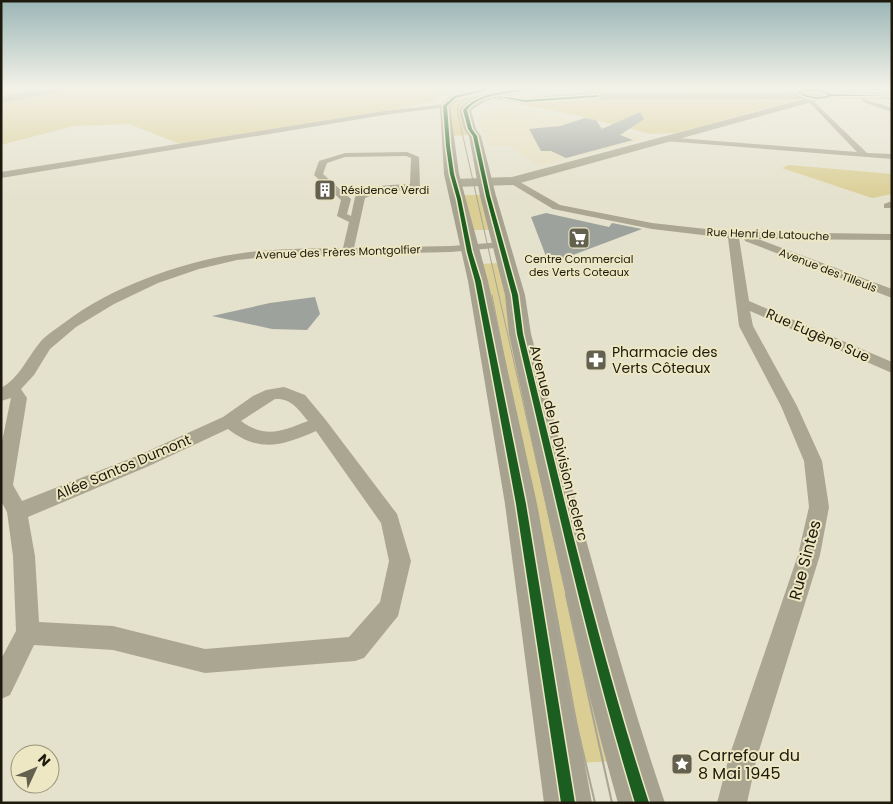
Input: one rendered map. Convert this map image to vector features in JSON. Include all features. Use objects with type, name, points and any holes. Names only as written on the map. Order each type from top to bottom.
[{"type":"main road","points":[[447,126],[446,137],[451,172],[460,202],[468,246],[478,282],[521,504],[568,803]]},
{"type":"main road","name":"Avenue de la Division Leclerc","points":[[469,126],[475,136],[516,295],[520,334],[576,565],[622,739],[642,803]]},
{"type":"main road","points":[[454,183],[513,181],[708,126]]},
{"type":"street","points":[[1,175],[302,126]]},
{"type":"street","points":[[839,126],[865,155]]},
{"type":"street","points":[[666,139],[892,157]]},
{"type":"street","points":[[348,251],[356,221],[360,197],[369,191],[381,188],[415,187],[415,157],[407,154],[345,155],[323,161],[318,175],[346,199],[342,216],[356,221]]},
{"type":"street","points":[[513,181],[557,207]]},
{"type":"street","name":"Rue Henri de Latouche","points":[[557,207],[652,226],[735,235],[892,237]]},
{"type":"street","name":"Avenue des Tilleuls","points":[[735,235],[892,294]]},
{"type":"street","name":"Rue Sintes","points":[[732,803],[743,757],[809,554],[819,507],[813,460],[789,406],[746,326],[735,235]]},
{"type":"street","name":"Avenue des Frères Montgolfier","points":[[7,392],[29,371],[44,346],[71,324],[109,301],[154,280],[196,266],[237,257],[277,252],[451,249],[468,246],[502,245]]},
{"type":"street","name":"Rue Eugène Sue","points":[[743,303],[801,326],[892,368]]},
{"type":"street","points":[[1,686],[28,633],[26,566],[17,512],[3,485],[19,398],[7,392]]},
{"type":"street","name":"Allée Santos Dumont","points":[[17,512],[142,460],[229,421],[272,394],[284,393],[299,399],[319,423],[390,520],[400,561],[390,608],[355,649]]},
{"type":"street","points":[[229,421],[250,436],[264,440],[281,438],[319,423]]},
{"type":"street","points":[[28,633],[113,638],[205,661],[355,649]]},
{"type":"shaded area","points":[[1,126],[87,126],[74,126],[1,145]]},
{"type":"shaded area","points":[[133,126],[293,126],[180,144]]},
{"type":"shaded area","points":[[450,126],[467,126],[470,135],[451,136]]},
{"type":"shaded area","points":[[480,126],[596,126],[638,135],[641,140],[538,166],[510,146],[487,146]]},
{"type":"shaded area","points":[[617,126],[704,126],[676,133],[650,134]]},
{"type":"shaded area","points":[[789,165],[892,174],[892,194],[872,198],[782,168]]},
{"type":"shaded area","points":[[464,195],[483,195],[491,230],[470,230]]},
{"type":"shaded area","points":[[499,263],[619,761],[572,763],[479,264]]},
{"type":"building","points":[[562,126],[600,126],[602,129],[610,126],[634,126],[620,135],[633,140],[566,158],[551,151],[541,151],[529,129]]},
{"type":"building","name":"Centre Commercial des Verts Coteaux","points":[[546,213],[609,227],[612,223],[642,229],[549,264],[531,217]]},
{"type":"building","points":[[315,297],[320,314],[307,330],[272,329],[212,316],[270,303]]},
{"type":"tram line","points":[[461,126],[567,597]]},
{"type":"tram line","points":[[492,295],[551,597]]},
{"type":"tram line","points":[[551,595],[573,709],[595,803]]},
{"type":"tram line","points":[[566,595],[612,803]]},
{"type":"cycle path","points":[[447,126],[452,174],[478,281],[521,504],[568,803]]},
{"type":"cycle path","points":[[469,126],[475,136],[488,196],[515,295],[520,334],[576,565],[622,739],[642,803]]},
{"type":"place","name":"Résidence Verdi","points":[[325,190]]},
{"type":"place","name":"Centre Commercial des Verts Coteaux","points":[[579,238]]},
{"type":"place","name":"Pharmacie des Verts Côteaux","points":[[596,360]]},
{"type":"place","name":"Carrefour du 8 Mai 1945","points":[[682,764]]}]
